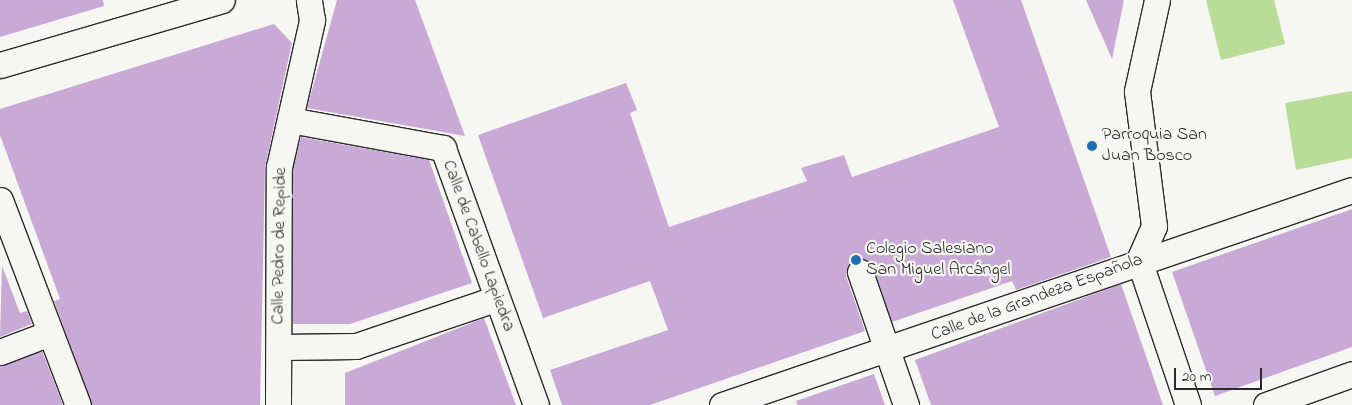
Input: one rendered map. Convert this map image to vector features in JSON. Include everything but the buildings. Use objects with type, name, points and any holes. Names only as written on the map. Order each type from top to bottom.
[{"type":"street","points":[[0,66],[222,0]]},
{"type":"street","name":"Calle Pedro de Repide","points":[[278,405],[279,167],[312,20],[309,0]]},
{"type":"street","points":[[1157,0],[1137,91],[1154,226],[1139,260],[1188,405]]},
{"type":"street","name":"Calle de Cabello Lapiedra","points":[[290,120],[443,148],[495,299],[536,405]]},
{"type":"street","name":"Calle de la Grandeza Española","points":[[722,405],[888,352],[1139,260],[1352,190]]},
{"type":"street","points":[[0,200],[78,405]]},
{"type":"street","points":[[860,272],[906,405]]},
{"type":"street","points":[[279,347],[356,346],[495,299]]},
{"type":"street","points":[[0,352],[50,333]]},
{"type":"street","points":[[1266,405],[1352,374]]},
{"type":"green space","points":[[1206,0],[1274,0],[1285,44],[1221,60]]},
{"type":"green space","points":[[1352,91],[1352,158],[1296,170],[1285,103]]},
{"type":"place","name":"Parroquia San Juan Bosco","points":[[1092,146]]},
{"type":"place","name":"Colegio Salesiano San Miguel Arcángel","points":[[856,260]]}]
